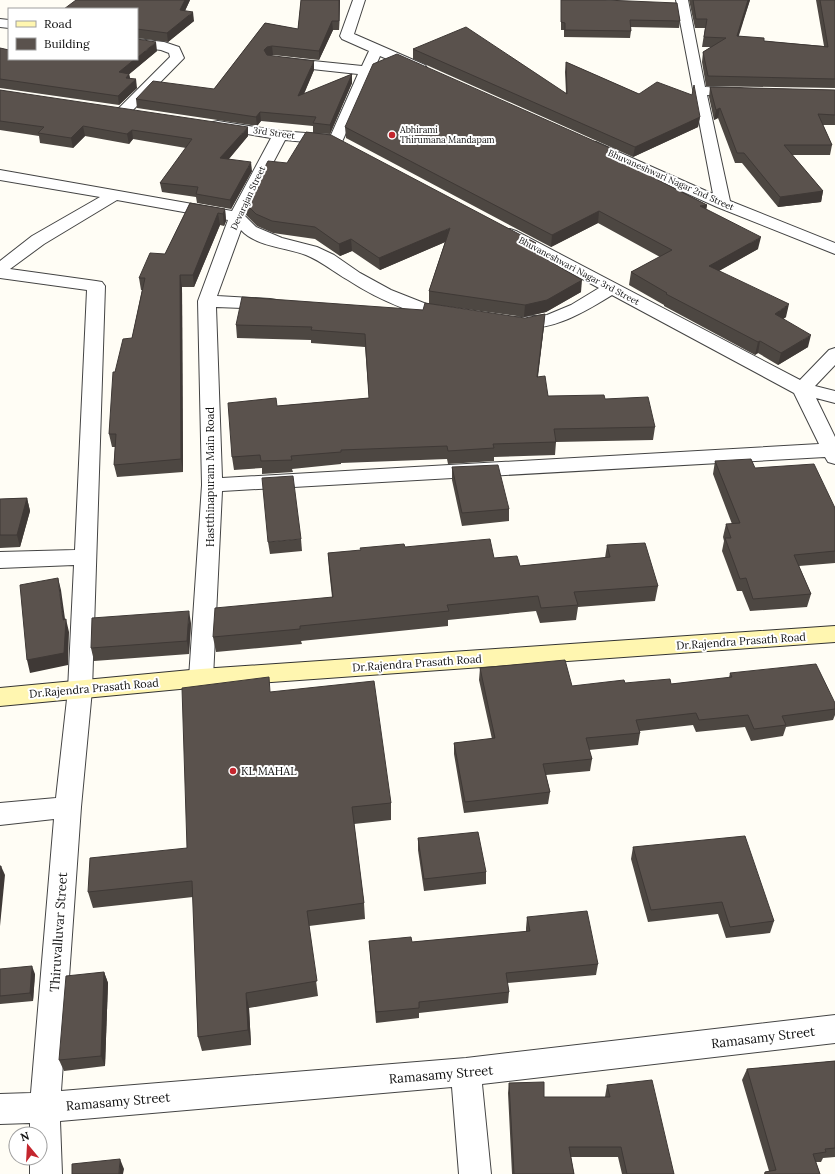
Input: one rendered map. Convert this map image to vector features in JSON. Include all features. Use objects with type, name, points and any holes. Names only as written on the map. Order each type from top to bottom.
[{"type":"street","points":[[359,0],[347,36],[434,74]]},
{"type":"street","points":[[667,4],[682,2],[723,204]]},
{"type":"street","points":[[124,111],[177,58],[176,53],[170,48],[138,43]]},
{"type":"street","points":[[272,60],[367,70],[377,48]]},
{"type":"street","name":"3rd Street","points":[[201,122],[278,138],[343,144],[367,70]]},
{"type":"street","points":[[699,91],[754,92]]},
{"type":"street","points":[[108,108],[139,113]]},
{"type":"street","name":"Devarajan Street","points":[[207,301],[238,217],[278,138]]},
{"type":"street","name":"Bhuvaneshwari Nagar 2nd Street","points":[[579,139],[723,204],[835,249]]},
{"type":"street","points":[[0,175],[238,217],[250,230],[276,242],[311,251],[385,294],[425,310]]},
{"type":"street","points":[[0,269],[38,240],[115,195]]},
{"type":"street","name":"Bhuvaneshwari Nagar 3rd Street","points":[[498,227],[802,389],[835,397]]},
{"type":"street","name":"Thiruvalluvar Street","points":[[0,273],[96,286],[80,690],[68,807],[45,1107],[46,1174]]},
{"type":"street","points":[[501,320],[524,324],[552,320],[611,288]]},
{"type":"street","points":[[207,301],[284,305]]},
{"type":"street","name":"Hastthinapuram Main Road","points":[[201,678],[212,485],[207,301]]},
{"type":"street","points":[[378,309],[425,310],[471,316]]},
{"type":"street","points":[[212,485],[834,454],[802,389],[835,354]]},
{"type":"street","points":[[0,560],[85,557]]},
{"type":"street","name":"Dr.Rajendra Prasath Road","points":[[0,697],[201,678],[835,634]]},
{"type":"street","points":[[0,814],[68,807]]},
{"type":"street","name":"Ramasamy Street","points":[[0,1108],[45,1107],[466,1072],[835,1029]]},
{"type":"street","points":[[466,1072],[474,1174]]},
{"type":"building","points":[[76,0],[185,0],[180,10],[193,12],[167,33],[138,29],[138,8],[65,8]]},
{"type":"building","points":[[301,0],[339,0],[339,21],[332,21],[319,51],[272,46],[267,47],[264,50],[267,55],[314,61],[298,96],[352,74],[330,125],[313,123],[316,117],[260,112],[256,117],[136,99],[153,81],[214,89],[265,23],[298,29]]},
{"type":"building","points":[[561,0],[677,3],[680,21],[630,20],[631,31],[565,30],[565,23],[561,22]]},
{"type":"building","points":[[693,0],[748,0],[737,36],[764,38],[764,41],[828,47],[820,0],[835,0],[835,79],[708,76],[703,52],[726,38],[704,37],[707,19],[696,19]]},
{"type":"building","points":[[466,27],[567,94],[566,62],[639,94],[657,82],[692,95],[694,85],[700,117],[635,147],[413,49]]},
{"type":"building","points":[[138,39],[156,42],[138,57]]},
{"type":"building","points":[[0,48],[8,50],[8,60],[134,60],[119,72],[129,74],[126,78],[136,79],[118,96],[0,79]]},
{"type":"building","points":[[397,54],[619,152],[611,156],[707,205],[700,206],[761,237],[709,266],[789,304],[775,314],[811,335],[781,353],[666,294],[667,293],[631,272],[672,250],[599,211],[552,235],[345,127],[373,64]]},
{"type":"building","points":[[710,87],[835,90],[835,115],[818,114],[832,145],[784,145],[823,191],[780,197],[744,153],[737,153],[720,108],[716,110]]},
{"type":"building","points":[[0,90],[248,127],[220,158],[251,162],[230,200],[196,194],[198,187],[160,183],[192,139],[132,130],[127,134],[83,126],[71,138],[38,133],[44,127],[0,121]]},
{"type":"building","points":[[306,132],[331,135],[536,243],[527,248],[582,280],[547,300],[525,305],[429,291],[450,228],[379,258],[351,239],[339,244],[315,227],[272,221],[256,214],[246,204],[268,161],[287,163]]},
{"type":"building","points":[[190,203],[225,209],[223,214],[218,213],[193,275],[180,275],[181,459],[114,465],[116,434],[109,434],[113,372],[115,372],[123,339],[132,338],[145,278],[139,278],[150,253],[165,254]]},
{"type":"building","points":[[242,297],[423,310],[425,303],[525,318],[545,314],[537,377],[545,376],[548,396],[604,395],[605,399],[648,397],[655,427],[554,429],[556,442],[493,444],[494,448],[448,451],[447,446],[341,450],[341,452],[291,456],[292,460],[261,461],[260,455],[232,457],[228,403],[276,398],[277,406],[369,398],[365,334],[311,330],[312,327],[236,325]]},
{"type":"building","points":[[751,459],[755,468],[814,464],[835,508],[835,551],[794,555],[811,594],[753,599],[746,578],[740,579],[725,538],[731,538],[726,524],[740,523],[715,461]]},
{"type":"building","points":[[498,465],[509,509],[462,513],[452,467]]},
{"type":"building","points":[[293,476],[301,539],[268,542],[262,478]]},
{"type":"building","points":[[27,498],[17,535],[0,535],[0,499]]},
{"type":"building","points":[[490,539],[494,558],[517,556],[520,566],[610,557],[607,545],[645,543],[658,586],[574,592],[578,605],[541,608],[538,596],[447,605],[449,611],[300,626],[300,629],[213,637],[215,608],[333,597],[328,553],[361,550],[360,548],[404,544],[405,547]]},
{"type":"building","points":[[58,578],[63,620],[66,619],[64,653],[27,660],[20,585]]},
{"type":"building","points":[[189,611],[187,641],[91,648],[92,618]]},
{"type":"building","points":[[565,660],[572,686],[624,680],[625,683],[670,679],[671,684],[732,677],[730,673],[816,664],[835,703],[835,709],[782,716],[786,725],[754,729],[748,715],[699,720],[696,713],[636,720],[640,733],[586,738],[592,759],[543,764],[550,792],[465,802],[454,743],[495,738],[480,668]]},
{"type":"building","points":[[269,677],[270,692],[374,681],[391,803],[352,807],[364,903],[307,911],[317,981],[246,993],[248,1030],[198,1037],[192,881],[88,892],[90,858],[187,848],[182,688]]},
{"type":"building","points":[[478,832],[486,872],[424,879],[418,838]]},
{"type":"building","points":[[745,836],[774,921],[730,927],[722,902],[651,910],[633,847]]},
{"type":"building","points":[[587,911],[598,964],[506,973],[509,992],[419,1002],[419,1008],[376,1012],[369,941],[411,937],[412,942],[530,931],[527,917]]},
{"type":"building","points":[[32,966],[30,993],[0,996],[0,969]]},
{"type":"building","points":[[104,972],[101,1056],[59,1060],[66,976]]},
{"type":"building","points":[[835,1061],[835,1148],[825,1149],[826,1152],[813,1154],[820,1174],[765,1174],[765,1172],[776,1170],[747,1069]]},
{"type":"building","points":[[652,1080],[674,1174],[627,1174],[621,1147],[569,1147],[574,1174],[514,1174],[509,1083],[544,1082],[544,1097],[610,1097],[607,1085]]},
{"type":"building","points":[[120,1159],[119,1174],[72,1174],[72,1164]]},
{"type":"place","name":"Abhirami Thirumana Mandapam","points":[[392,135]]},
{"type":"place","name":"KL MAHAL","points":[[233,771]]}]
